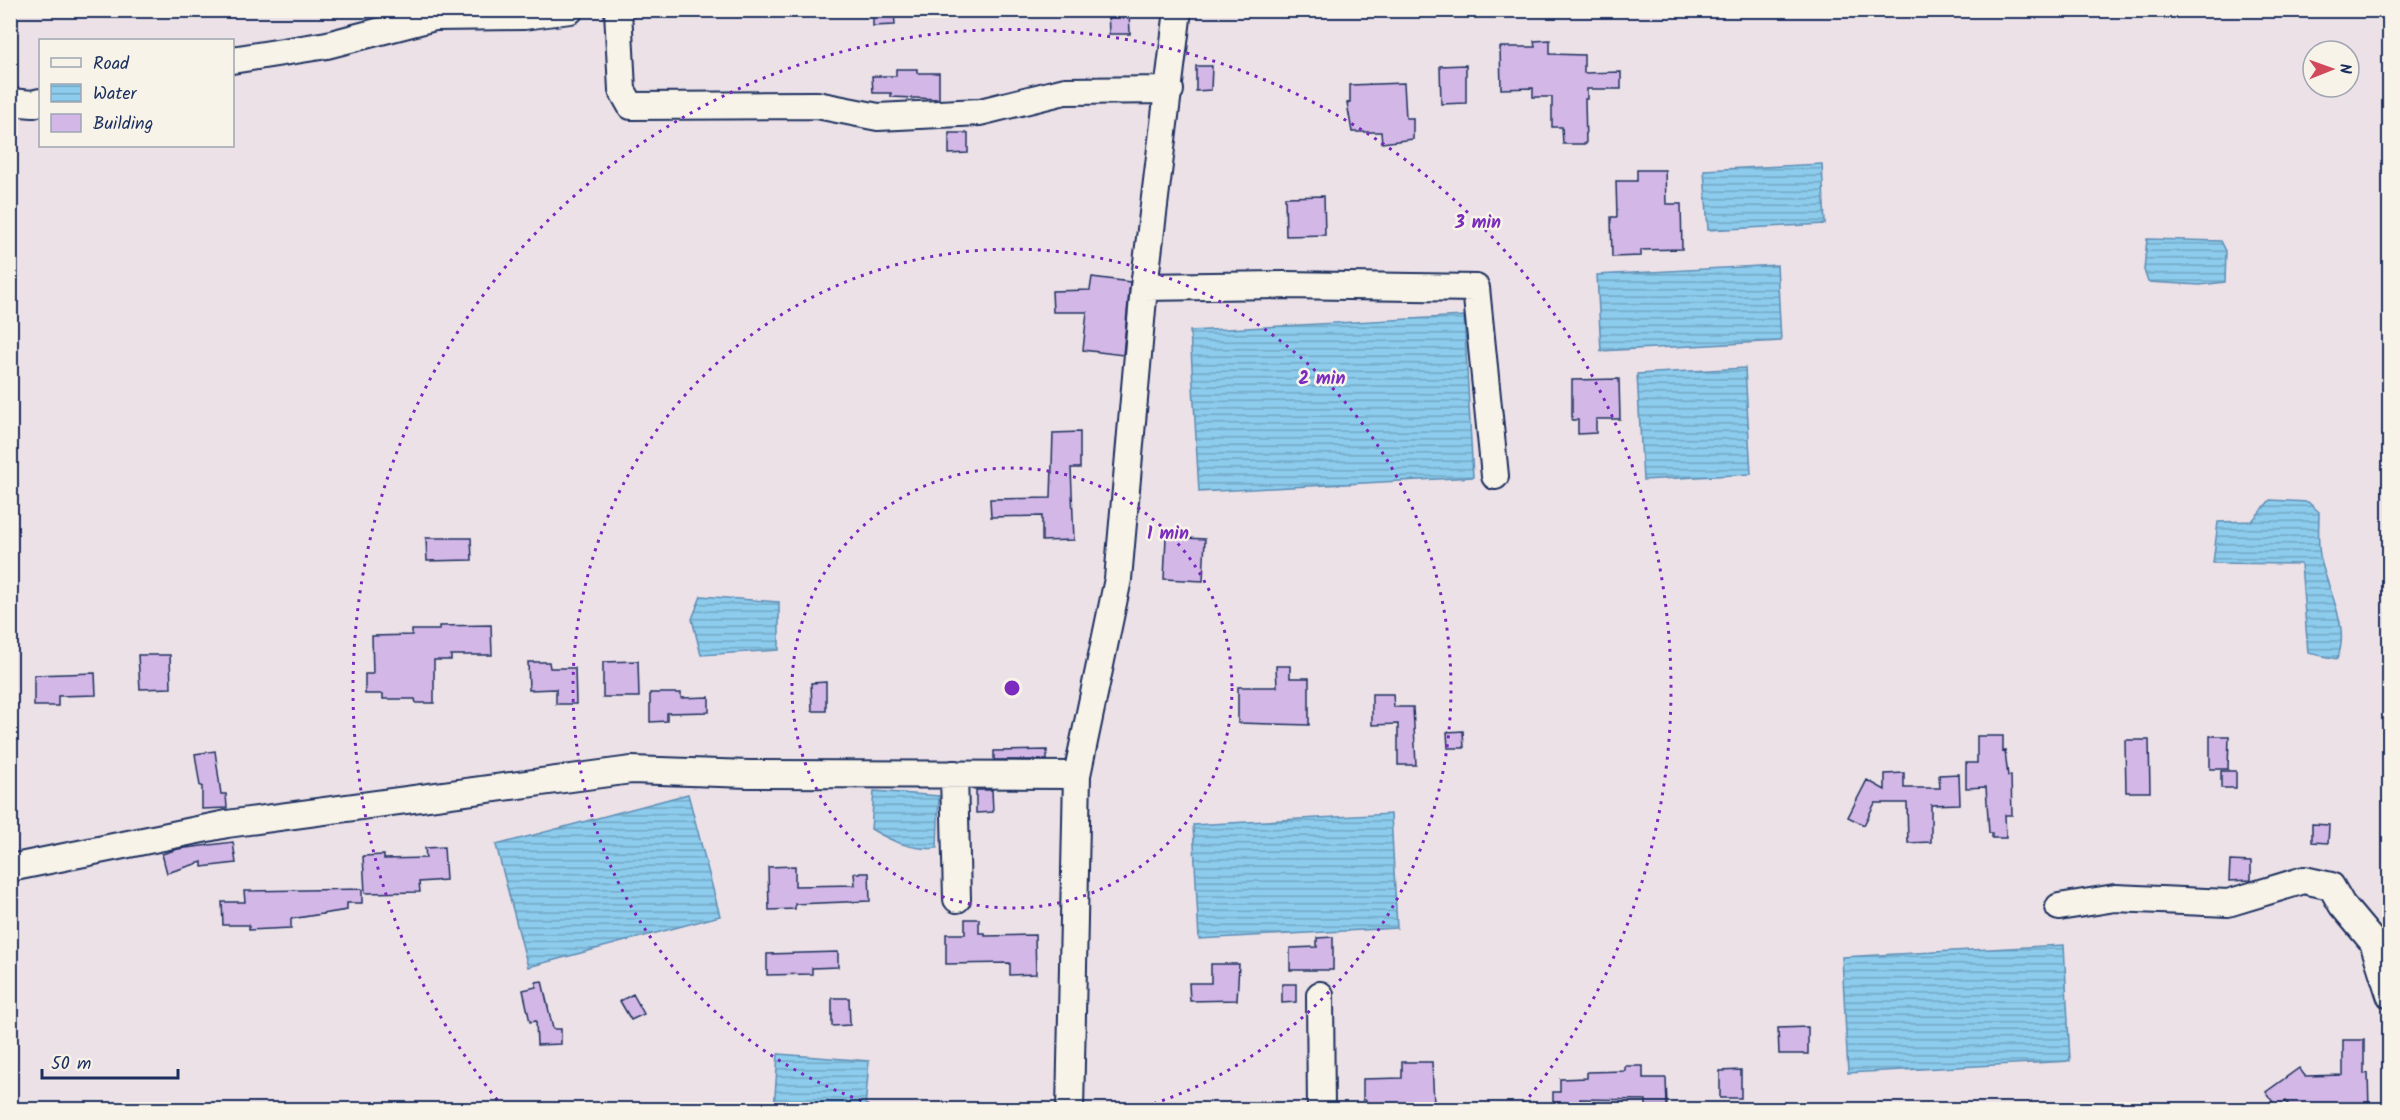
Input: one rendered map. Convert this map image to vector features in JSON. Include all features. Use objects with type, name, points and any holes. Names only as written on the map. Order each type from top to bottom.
[{"type":"street","points":[[234,60],[327,45],[435,17],[524,16],[570,10]]},
{"type":"street","points":[[618,10],[622,90],[631,106],[817,105],[878,117],[980,112],[1065,91],[1170,90]]},
{"type":"street","points":[[1070,1110],[1077,775],[1118,579],[1144,287],[1170,90],[1178,10]]},
{"type":"street","points":[[10,102],[39,102]]},
{"type":"street","points":[[1144,287],[1285,285],[1476,288],[1495,476]]},
{"type":"street","points":[[10,868],[227,824],[631,770],[749,774],[1077,775]]},
{"type":"street","points":[[954,774],[957,899]]},
{"type":"street","points":[[2059,907],[2115,898],[2228,903],[2304,880],[2331,886],[2342,905],[2373,942],[2390,995]]},
{"type":"street","points":[[1320,995],[1321,1110]]},
{"type":"water","points":[[1822,164],[1825,224],[1708,230],[1704,170]]},
{"type":"water","points":[[2147,239],[2221,241],[2226,251],[2225,282],[2200,285],[2148,282],[2144,270]]},
{"type":"water","points":[[1777,265],[1781,341],[1601,351],[1597,275]]},
{"type":"water","points":[[1464,316],[1473,477],[1199,492],[1190,331]]},
{"type":"water","points":[[1745,368],[1751,474],[1643,480],[1637,374]]},
{"type":"water","points":[[2270,500],[2308,502],[2319,512],[2320,554],[2340,622],[2341,647],[2337,659],[2308,653],[2301,564],[2213,563],[2218,522],[2252,521]]},
{"type":"water","points":[[701,596],[779,602],[779,650],[701,655],[692,619]]},
{"type":"water","points":[[874,791],[939,796],[937,848],[919,848],[902,844],[871,829]]},
{"type":"water","points":[[688,794],[720,916],[528,967],[496,845]]},
{"type":"water","points":[[1391,814],[1397,928],[1199,939],[1193,825]]},
{"type":"water","points":[[2064,945],[2070,1061],[1848,1073],[1842,957]]},
{"type":"water","points":[[778,1054],[869,1061],[865,1109],[774,1109]]},
{"type":"building","points":[[873,10],[894,10],[895,25],[873,26]]},
{"type":"building","points":[[1108,10],[1129,10],[1130,34],[1109,34]]},
{"type":"building","points":[[1550,40],[1550,54],[1584,55],[1584,73],[1621,72],[1621,89],[1587,89],[1587,99],[1585,99],[1586,144],[1563,144],[1562,127],[1552,127],[1552,97],[1533,97],[1533,88],[1501,89],[1500,47],[1535,47],[1534,41]]},
{"type":"building","points":[[1466,65],[1466,103],[1441,104],[1440,66]]},
{"type":"building","points":[[1196,66],[1212,66],[1211,90],[1196,91]]},
{"type":"building","points":[[896,69],[917,69],[917,73],[939,73],[939,99],[891,97],[891,93],[873,93],[872,76],[896,76]]},
{"type":"building","points":[[1404,83],[1406,118],[1413,118],[1413,139],[1382,143],[1381,132],[1352,132],[1347,103],[1350,102],[1350,85]]},
{"type":"building","points":[[949,133],[968,133],[968,153],[949,154]]},
{"type":"building","points":[[1637,170],[1665,170],[1666,204],[1681,204],[1682,249],[1641,250],[1641,256],[1612,257],[1611,217],[1617,217],[1616,181],[1637,181]]},
{"type":"building","points":[[1324,196],[1325,235],[1286,236],[1285,197]]},
{"type":"building","points":[[1092,277],[1130,282],[1123,355],[1083,350],[1087,312],[1053,312],[1052,291],[1090,290]]},
{"type":"building","points":[[1619,379],[1620,419],[1596,419],[1596,433],[1578,434],[1578,420],[1572,420],[1572,380]]},
{"type":"building","points":[[1080,432],[1080,468],[1071,468],[1074,540],[1042,541],[1042,516],[991,517],[990,499],[1051,498],[1053,433]]},
{"type":"building","points":[[1166,537],[1205,539],[1203,581],[1164,579]]},
{"type":"building","points":[[426,538],[471,538],[472,560],[427,561]]},
{"type":"building","points":[[491,625],[492,655],[451,655],[451,660],[434,660],[434,703],[416,703],[415,699],[383,699],[383,694],[365,694],[365,674],[373,674],[372,636],[412,635],[412,630],[439,630],[439,626]]},
{"type":"building","points":[[138,655],[170,655],[171,688],[140,689]]},
{"type":"building","points":[[638,661],[639,697],[603,697],[603,662]]},
{"type":"building","points":[[528,662],[549,662],[550,668],[575,668],[576,704],[556,704],[556,689],[529,690]]},
{"type":"building","points":[[1276,666],[1290,666],[1290,678],[1309,678],[1309,725],[1238,723],[1238,687],[1277,687]]},
{"type":"building","points":[[95,673],[96,695],[58,696],[58,706],[34,706],[34,675]]},
{"type":"building","points":[[826,682],[826,711],[812,711],[811,683]]},
{"type":"building","points":[[650,693],[681,693],[681,698],[709,697],[709,712],[667,713],[667,721],[650,722]]},
{"type":"building","points":[[1372,694],[1393,694],[1394,707],[1413,707],[1416,765],[1398,765],[1398,724],[1372,725]]},
{"type":"building","points":[[1463,731],[1464,748],[1448,748],[1447,732]]},
{"type":"building","points":[[1977,736],[2003,736],[2003,752],[2005,751],[2008,776],[2011,776],[2012,815],[2005,815],[2006,838],[1992,838],[1992,833],[1989,833],[1986,787],[1966,788],[1966,763],[1977,763]]},
{"type":"building","points":[[2210,736],[2229,736],[2228,769],[2210,769]]},
{"type":"building","points":[[2125,740],[2149,740],[2150,792],[2126,792]]},
{"type":"building","points":[[1047,750],[1047,760],[994,760],[994,751]]},
{"type":"building","points":[[215,751],[221,794],[226,794],[227,808],[202,809],[202,786],[200,786],[195,754]]},
{"type":"building","points":[[2221,771],[2236,771],[2236,788],[2221,788]]},
{"type":"building","points":[[1904,773],[1904,788],[1940,788],[1939,775],[1959,774],[1960,804],[1931,805],[1931,842],[1908,843],[1907,803],[1875,803],[1864,825],[1848,817],[1867,780],[1885,790],[1885,774]]},
{"type":"building","points":[[976,790],[992,790],[993,812],[976,813]]},
{"type":"building","points":[[2312,824],[2329,825],[2328,843],[2312,842]]},
{"type":"building","points":[[233,842],[236,863],[202,867],[202,862],[167,873],[162,854],[178,849]]},
{"type":"building","points":[[444,847],[446,880],[419,882],[420,892],[365,893],[363,856],[384,855],[384,859],[426,858],[425,848]]},
{"type":"building","points":[[2230,861],[2251,862],[2251,880],[2229,881]]},
{"type":"building","points":[[795,866],[795,886],[855,885],[854,873],[869,873],[870,901],[795,904],[795,909],[769,910],[768,867]]},
{"type":"building","points":[[362,889],[362,903],[347,903],[347,910],[291,919],[291,928],[249,930],[249,925],[223,925],[222,902],[245,902],[244,891]]},
{"type":"building","points":[[965,919],[979,919],[979,933],[985,933],[985,936],[1035,935],[1036,974],[1010,975],[1010,963],[946,964],[946,934],[965,934]]},
{"type":"building","points":[[1333,937],[1333,970],[1290,970],[1290,948],[1317,947],[1317,938]]},
{"type":"building","points":[[838,952],[838,967],[812,968],[812,974],[767,975],[767,954]]},
{"type":"building","points":[[1211,964],[1239,964],[1237,1000],[1190,1001],[1189,983],[1211,983]]},
{"type":"building","points":[[542,981],[553,1029],[561,1029],[561,1044],[537,1045],[536,1021],[530,1022],[523,990],[536,987],[536,982]]},
{"type":"building","points":[[1282,984],[1296,984],[1296,1002],[1282,1003]]},
{"type":"building","points":[[633,994],[644,1014],[631,1020],[620,1001]]},
{"type":"building","points":[[832,998],[849,998],[850,1025],[832,1026]]},
{"type":"building","points":[[1808,1027],[1808,1054],[1779,1054],[1778,1028]]},
{"type":"building","points":[[2343,1040],[2364,1040],[2364,1074],[2368,1073],[2369,1110],[2292,1110],[2286,1101],[2277,1108],[2266,1092],[2299,1068],[2305,1076],[2343,1075]]},
{"type":"building","points":[[1402,1062],[1432,1062],[1434,1104],[1398,1104],[1398,1110],[1367,1110],[1366,1100],[1363,1100],[1363,1079],[1402,1078]]},
{"type":"building","points":[[1625,1066],[1643,1066],[1643,1078],[1666,1078],[1667,1106],[1646,1106],[1646,1100],[1580,1099],[1580,1110],[1553,1110],[1553,1092],[1560,1092],[1560,1079],[1587,1078],[1587,1072],[1625,1071]]},
{"type":"building","points":[[1741,1070],[1741,1098],[1720,1098],[1720,1071]]}]
